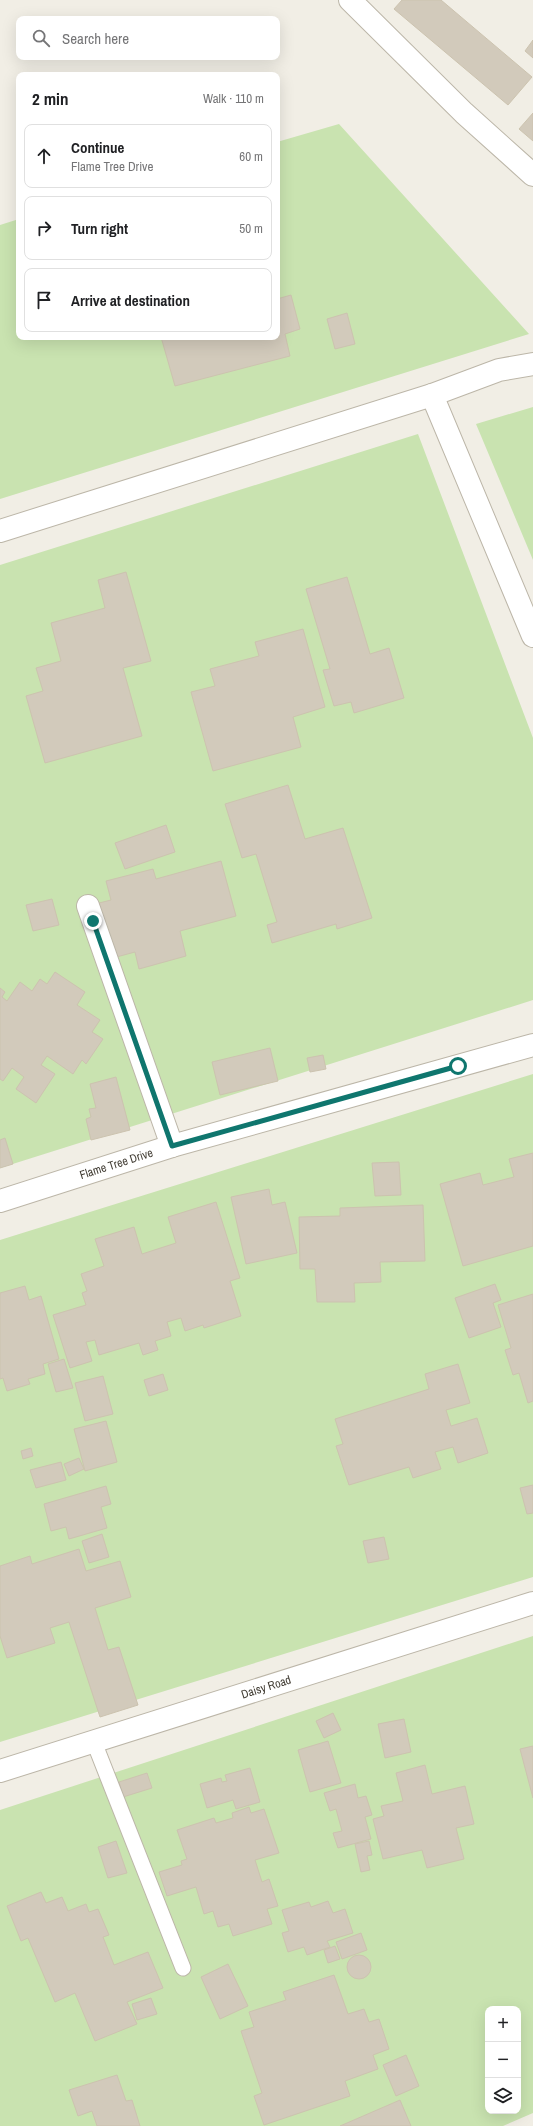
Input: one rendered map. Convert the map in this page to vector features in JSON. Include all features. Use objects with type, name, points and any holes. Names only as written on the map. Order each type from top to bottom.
[{"type":"street","points":[[350,0],[464,113],[533,175]]},
{"type":"street","points":[[0,531],[432,395],[499,370],[533,364]]},
{"type":"street","points":[[432,395],[487,522],[533,636]]},
{"type":"street","points":[[88,906],[172,1146]]},
{"type":"street","name":"Flame Tree Drive","points":[[0,1200],[172,1146],[533,1046]]},
{"type":"street","name":"Daisy Road","points":[[0,1771],[533,1603]]},
{"type":"lane","points":[[94,1742],[183,1968]]},
{"type":"green space","points":[[339,124],[529,334],[0,499],[0,225],[16,220],[16,340],[280,340],[280,141]]},
{"type":"green space","points":[[533,407],[533,560],[476,424]]},
{"type":"green space","points":[[418,434],[533,738],[533,1000],[0,1168],[0,565]]},
{"type":"green space","points":[[533,1074],[533,1577],[0,1742],[0,1240]]},
{"type":"green space","points":[[533,1636],[533,2113],[503,2126],[0,2126],[0,1810]]},
{"type":"building","points":[[402,0],[441,0],[532,77],[508,105],[394,9]]},
{"type":"building","points":[[533,40],[533,58],[525,51]]},
{"type":"building","points":[[533,113],[533,141],[519,129]]},
{"type":"building","points":[[291,295],[300,329],[285,334],[290,356],[175,386],[162,340],[280,340],[280,298]]},
{"type":"building","points":[[347,313],[355,344],[335,349],[327,319]]},
{"type":"building","points":[[126,572],[151,661],[123,668],[142,736],[45,763],[26,696],[43,691],[36,668],[61,661],[51,623],[105,608],[98,580]]},
{"type":"building","points":[[347,577],[370,654],[389,648],[404,698],[354,713],[351,702],[334,706],[323,670],[330,669],[306,589]]},
{"type":"building","points":[[303,629],[325,707],[293,717],[301,747],[213,771],[191,692],[215,686],[210,669],[259,656],[255,642]]},
{"type":"building","points":[[288,785],[305,839],[343,828],[372,918],[337,929],[336,924],[272,943],[267,925],[277,922],[256,854],[242,858],[225,804]]},
{"type":"building","points":[[166,825],[175,852],[125,869],[115,843]]},
{"type":"building","points":[[221,861],[236,916],[180,931],[186,956],[139,969],[135,952],[109,959],[95,904],[111,900],[106,881],[153,869],[156,879]]},
{"type":"building","points":[[52,899],[59,925],[33,931],[26,905]]},
{"type":"building","points":[[55,972],[85,992],[77,1005],[100,1020],[92,1032],[103,1039],[86,1064],[82,1060],[73,1074],[47,1056],[41,1065],[55,1074],[36,1103],[16,1089],[24,1077],[12,1068],[3,1081],[0,1079],[0,988],[5,992],[2,997],[7,1001],[20,982],[32,991],[40,979],[47,984]]},
{"type":"building","points":[[270,1048],[278,1081],[220,1095],[212,1062]]},
{"type":"building","points":[[323,1055],[326,1069],[310,1072],[307,1058]]},
{"type":"building","points":[[116,1077],[130,1130],[91,1140],[86,1119],[91,1117],[89,1109],[96,1108],[90,1084]]},
{"type":"building","points":[[5,1138],[13,1164],[0,1168],[0,1140]]},
{"type":"building","points":[[533,1153],[533,1246],[463,1266],[440,1184],[480,1173],[483,1185],[514,1177],[509,1159]]},
{"type":"building","points":[[399,1162],[401,1195],[375,1196],[372,1163]]},
{"type":"building","points":[[269,1189],[272,1205],[285,1202],[297,1253],[246,1264],[231,1197]]},
{"type":"building","points":[[216,1202],[240,1278],[230,1281],[241,1316],[204,1328],[203,1325],[185,1331],[181,1318],[167,1322],[171,1336],[155,1341],[158,1350],[143,1355],[139,1343],[99,1355],[95,1340],[86,1342],[92,1361],[70,1368],[53,1315],[86,1305],[82,1293],[87,1291],[81,1274],[104,1266],[95,1239],[134,1227],[142,1254],[176,1243],[168,1217]]},
{"type":"building","points":[[423,1205],[425,1261],[380,1262],[381,1282],[354,1283],[355,1302],[317,1302],[315,1269],[300,1269],[299,1217],[340,1216],[340,1208]]},
{"type":"building","points":[[495,1284],[501,1300],[493,1303],[501,1327],[469,1338],[455,1298]]},
{"type":"building","points":[[25,1286],[29,1300],[41,1296],[59,1359],[43,1364],[45,1374],[28,1379],[30,1384],[7,1391],[3,1378],[0,1379],[0,1293]]},
{"type":"building","points":[[533,1294],[533,1401],[528,1403],[519,1373],[513,1375],[505,1350],[511,1348],[498,1305]]},
{"type":"building","points":[[64,1359],[73,1388],[56,1392],[48,1364]]},
{"type":"building","points":[[458,1364],[470,1403],[446,1410],[451,1426],[477,1418],[488,1453],[458,1463],[453,1447],[435,1452],[441,1469],[413,1478],[409,1467],[349,1485],[336,1446],[343,1444],[335,1419],[429,1389],[425,1374]]},
{"type":"building","points":[[163,1374],[168,1390],[149,1396],[144,1380]]},
{"type":"building","points":[[103,1376],[113,1414],[85,1421],[75,1383]]},
{"type":"building","points":[[106,1421],[117,1462],[85,1471],[74,1429]]},
{"type":"building","points":[[31,1448],[33,1456],[23,1459],[21,1451]]},
{"type":"building","points":[[79,1458],[84,1469],[69,1476],[64,1464]]},
{"type":"building","points":[[61,1462],[66,1480],[36,1488],[30,1470]]},
{"type":"building","points":[[533,1485],[533,1513],[527,1514],[520,1488]]},
{"type":"building","points":[[106,1486],[111,1504],[101,1507],[107,1528],[69,1539],[66,1527],[51,1531],[44,1504]]},
{"type":"building","points":[[102,1534],[109,1557],[89,1563],[82,1541]]},
{"type":"building","points":[[384,1537],[389,1559],[368,1563],[363,1541]]},
{"type":"building","points":[[79,1549],[86,1571],[120,1561],[131,1597],[95,1608],[108,1650],[119,1647],[138,1705],[100,1717],[69,1622],[50,1628],[55,1643],[7,1658],[0,1636],[0,1566],[30,1556],[32,1564]]},
{"type":"building","points":[[333,1713],[341,1730],[324,1738],[316,1721]]},
{"type":"building","points":[[404,1719],[411,1752],[385,1758],[378,1724]]},
{"type":"building","points":[[328,1741],[341,1783],[310,1792],[298,1750]]},
{"type":"building","points":[[533,1746],[533,1798],[520,1749]]},
{"type":"building","points":[[425,1765],[432,1794],[465,1786],[474,1824],[456,1828],[464,1859],[427,1868],[422,1850],[383,1859],[373,1819],[384,1816],[381,1806],[403,1801],[396,1773]]},
{"type":"building","points":[[250,1768],[260,1802],[236,1809],[233,1800],[207,1808],[200,1784],[221,1778],[222,1782],[227,1781],[225,1775]]},
{"type":"building","points":[[147,1773],[152,1788],[123,1797],[119,1782]]},
{"type":"building","points":[[355,1784],[358,1798],[366,1796],[372,1815],[365,1817],[371,1839],[338,1848],[333,1833],[342,1831],[336,1809],[330,1811],[324,1793]]},
{"type":"building","points":[[249,1807],[251,1813],[264,1809],[279,1853],[255,1860],[262,1882],[269,1879],[278,1906],[267,1909],[272,1924],[233,1936],[229,1924],[218,1927],[213,1911],[204,1914],[196,1887],[167,1896],[159,1872],[182,1865],[181,1861],[187,1859],[177,1830],[214,1818],[216,1823],[233,1818],[232,1813]]},
{"type":"building","points":[[116,1841],[127,1873],[108,1878],[98,1847]]},
{"type":"building","points":[[369,1841],[372,1855],[367,1856],[370,1870],[361,1872],[355,1844]]},
{"type":"building","points":[[41,1892],[46,1903],[62,1897],[68,1911],[86,1904],[89,1912],[98,1909],[109,1935],[103,1937],[114,1965],[148,1952],[163,1988],[127,2002],[137,2024],[95,2041],[75,1993],[55,2002],[28,1938],[21,1941],[7,1906]]},
{"type":"building","points":[[328,1901],[333,1913],[345,1909],[353,1933],[327,1941],[330,1947],[307,1955],[304,1947],[288,1952],[282,1933],[289,1931],[282,1910],[309,1902],[311,1907]]},
{"type":"building","points":[[361,1933],[367,1950],[342,1959],[336,1942]]},
{"type":"building","points":[[335,1946],[340,1959],[328,1963],[324,1950]]},
{"type":"building","points":[[359,1955],[364,1956],[370,1962],[370,1972],[364,1978],[359,1979],[354,1978],[348,1972],[347,1967],[348,1962],[354,1956]]},
{"type":"building","points":[[228,1964],[248,2006],[220,2019],[201,1977]]},
{"type":"building","points":[[334,1975],[348,2014],[364,2009],[369,2022],[379,2019],[389,2049],[373,2055],[378,2069],[345,2081],[350,2096],[264,2125],[254,2096],[262,2093],[241,2031],[254,2027],[249,2012],[286,2000],[283,1992]]},
{"type":"building","points":[[151,1998],[157,2014],[137,2020],[132,2004]]},
{"type":"building","points":[[406,2055],[419,2086],[396,2096],[383,2065]]},
{"type":"building","points":[[117,2075],[126,2101],[132,2100],[140,2126],[97,2126],[92,2111],[78,2116],[69,2090]]},
{"type":"building","points":[[400,2100],[411,2126],[340,2126]]},
{"type":"route","points":[[93,921],[172,1146],[458,1066]]}]
